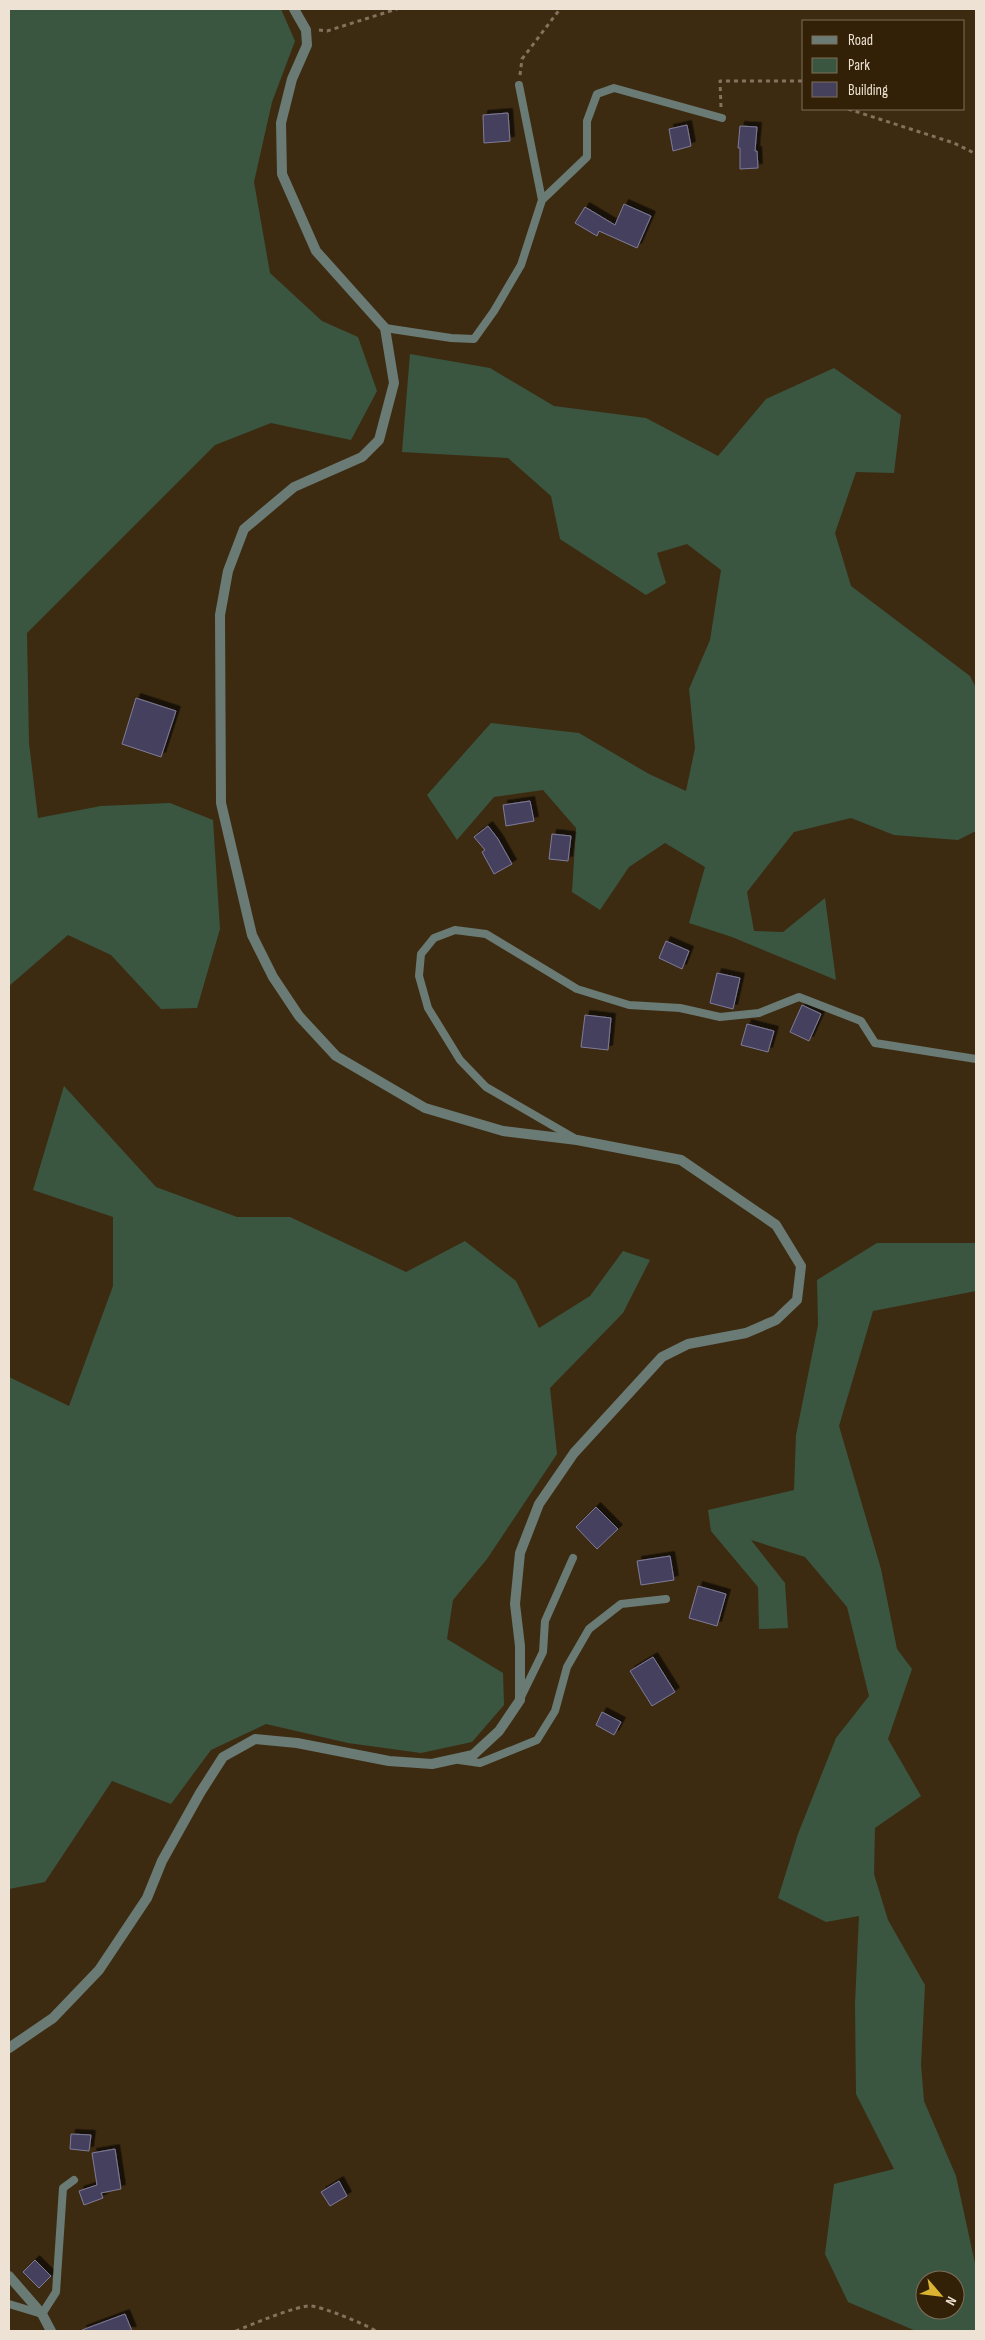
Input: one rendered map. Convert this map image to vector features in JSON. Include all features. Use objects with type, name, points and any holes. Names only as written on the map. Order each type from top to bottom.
[{"type":"street","points":[[9,2048],[53,2018],[99,1970],[147,1898],[162,1861],[200,1793],[223,1757],[255,1739],[297,1743],[389,1761],[432,1764],[473,1755],[499,1731],[520,1700],[520,1646],[515,1604],[520,1553],[539,1504],[574,1453],[662,1357],[688,1344],[746,1333],[776,1320],[796,1300],[801,1266],[776,1225],[681,1160],[577,1140],[503,1131],[425,1108],[336,1056],[299,1016],[273,976],[252,935],[221,803],[220,615],[228,571],[244,529],[294,487],[362,457],[379,440],[394,382],[385,328],[316,251],[282,174],[281,123],[292,79],[307,45],[306,30],[294,9]]},
{"type":"street","points":[[9,2276],[42,2314],[51,2331]]},
{"type":"lane","points":[[519,84],[542,200]]},
{"type":"lane","points":[[385,328],[451,338],[474,338],[494,311],[521,265],[542,200],[587,157],[587,121],[597,94],[614,88],[722,118]]},
{"type":"lane","points":[[577,1140],[486,1087],[460,1060],[428,1008],[419,976],[421,954],[434,938],[455,930],[486,934],[576,989],[630,1006],[680,1008],[720,1017],[759,1013],[799,997],[861,1021],[875,1043],[976,1059]]},
{"type":"lane","points":[[520,1700],[543,1652],[545,1621],[573,1558]]},
{"type":"lane","points":[[452,1760],[480,1763],[537,1740],[555,1711],[567,1667],[589,1629],[621,1604],[666,1599]]},
{"type":"lane","points":[[9,2304],[42,2314],[56,2292],[63,2188],[74,2180]]},
{"type":"path","points":[[306,30],[327,30],[397,9]]},
{"type":"path","points":[[519,84],[522,59],[560,9]]},
{"type":"path","points":[[722,118],[720,81],[802,81]]},
{"type":"path","points":[[851,110],[954,144],[976,154]]},
{"type":"path","points":[[236,2331],[260,2321],[310,2306],[367,2325],[376,2331]]},
{"type":"green space","points":[[9,9],[281,9],[295,41],[272,102],[254,182],[270,273],[322,321],[358,337],[377,391],[351,440],[271,423],[215,445],[27,633],[29,743],[38,818],[101,806],[170,803],[213,820],[220,929],[197,1008],[161,1009],[111,955],[68,935],[9,986]]},
{"type":"green space","points":[[410,354],[490,368],[554,406],[646,418],[718,456],[766,399],[834,368],[901,415],[894,473],[856,472],[835,533],[851,586],[970,676],[976,688],[976,831],[958,840],[894,835],[851,818],[794,832],[747,892],[754,931],[783,932],[825,898],[836,980],[732,937],[689,923],[705,867],[665,843],[629,867],[600,910],[572,892],[576,828],[543,790],[494,797],[457,840],[427,795],[491,723],[579,733],[649,774],[686,791],[695,748],[689,689],[710,640],[721,570],[687,544],[657,553],[666,583],[646,595],[560,539],[551,496],[508,458],[402,452]]},
{"type":"green space","points":[[64,1086],[156,1187],[237,1217],[290,1217],[406,1272],[465,1241],[516,1281],[539,1328],[590,1296],[623,1251],[650,1260],[623,1313],[550,1388],[557,1454],[487,1559],[453,1600],[447,1639],[503,1673],[504,1705],[472,1742],[421,1753],[348,1743],[266,1724],[211,1750],[171,1804],[112,1781],[45,1882],[9,1889],[9,1377],[69,1406],[113,1286],[113,1217],[33,1190]]},
{"type":"green space","points":[[877,1243],[976,1243],[976,1291],[873,1311],[839,1426],[881,1569],[897,1649],[912,1669],[888,1739],[921,1796],[875,1828],[874,1874],[888,1920],[925,1985],[921,2065],[924,2101],[956,2176],[976,2268],[976,2331],[916,2331],[848,2302],[825,2254],[834,2184],[894,2169],[856,2094],[855,2004],[859,1916],[826,1922],[778,1898],[798,1834],[836,1738],[869,1696],[847,1607],[805,1557],[751,1540],[785,1583],[788,1628],[759,1629],[758,1587],[711,1531],[708,1510],[794,1490],[796,1435],[818,1325],[817,1280]]},
{"type":"building","points":[[508,113],[510,141],[484,143],[483,115]]},
{"type":"building","points":[[687,125],[691,146],[673,151],[669,129]]},
{"type":"building","points":[[740,126],[757,127],[755,151],[757,151],[758,168],[740,169],[740,148],[738,148]]},
{"type":"building","points":[[624,204],[651,216],[637,248],[599,231],[597,236],[575,223],[585,207],[615,225]]},
{"type":"building","points":[[136,698],[176,711],[161,757],[122,744]]},
{"type":"building","points":[[530,801],[534,821],[506,826],[503,805]]},
{"type":"building","points":[[488,826],[498,839],[512,864],[494,874],[482,852],[485,850],[474,837]]},
{"type":"building","points":[[552,834],[571,836],[568,861],[549,859]]},
{"type":"building","points":[[666,941],[689,951],[682,969],[659,958]]},
{"type":"building","points":[[717,973],[740,978],[733,1009],[710,1003]]},
{"type":"building","points":[[802,1005],[821,1014],[809,1041],[790,1032]]},
{"type":"building","points":[[585,1015],[611,1018],[608,1050],[581,1047]]},
{"type":"building","points":[[747,1024],[774,1031],[768,1052],[741,1045]]},
{"type":"building","points":[[596,1507],[618,1529],[597,1549],[576,1527]]},
{"type":"building","points":[[670,1556],[674,1580],[641,1585],[637,1561]]},
{"type":"building","points":[[698,1586],[726,1594],[717,1626],[689,1618]]},
{"type":"building","points":[[653,1657],[675,1692],[652,1706],[630,1671]]},
{"type":"building","points":[[602,1712],[621,1722],[614,1735],[596,1725]]},
{"type":"building","points":[[71,2134],[91,2135],[89,2151],[70,2149]]},
{"type":"building","points":[[115,2149],[121,2189],[101,2193],[103,2198],[84,2205],[79,2191],[97,2185],[92,2153]]},
{"type":"building","points":[[339,2181],[347,2196],[330,2206],[321,2192]]},
{"type":"building","points":[[35,2260],[51,2276],[39,2288],[23,2272]]},
{"type":"building","points":[[125,2314],[132,2331],[82,2331],[82,2330]]}]
